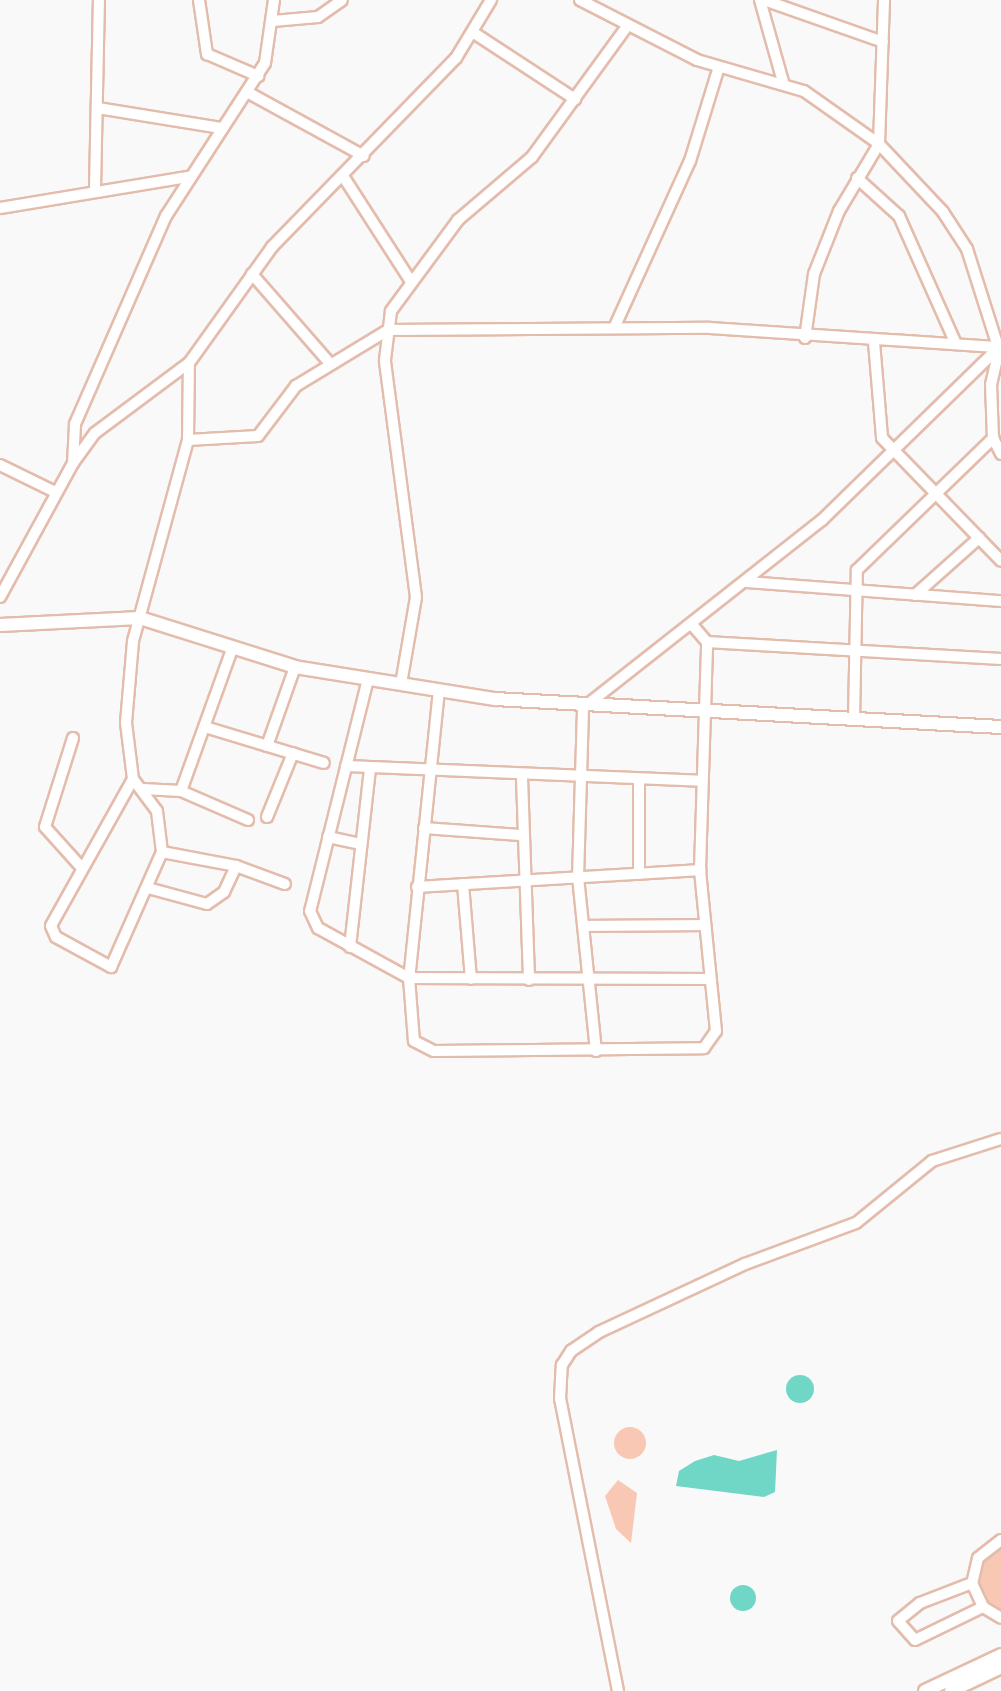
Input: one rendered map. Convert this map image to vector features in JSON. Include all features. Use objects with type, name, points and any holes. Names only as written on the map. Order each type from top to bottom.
[{"type":"street","points":[[95,188],[99,0]]},
{"type":"street","points":[[199,0],[207,54],[258,76]]},
{"type":"street","points":[[73,463],[75,424],[188,177],[258,76],[273,21],[274,0]]},
{"type":"street","points":[[273,21],[326,15],[342,0]]},
{"type":"street","points":[[0,597],[55,492],[95,433],[189,363],[252,274],[365,156],[474,33],[491,0]]},
{"type":"street","points":[[580,0],[719,67],[783,82],[879,144],[961,239],[978,272],[1000,351],[991,384],[993,438],[1001,454]]},
{"type":"street","points":[[762,0],[883,42]]},
{"type":"street","points":[[762,0],[783,82]]},
{"type":"street","points":[[804,338],[814,274],[857,178],[879,144],[884,0]]},
{"type":"street","points":[[401,684],[416,597],[385,360],[388,330],[396,300],[458,220],[532,157],[628,25]]},
{"type":"street","points":[[474,33],[575,99]]},
{"type":"street","points":[[615,326],[690,161],[719,67]]},
{"type":"street","points":[[247,92],[365,156]]},
{"type":"street","points":[[98,108],[222,128]]},
{"type":"street","points":[[344,176],[410,280]]},
{"type":"street","points":[[0,208],[95,188],[188,177]]},
{"type":"street","points":[[857,178],[899,216],[955,341]]},
{"type":"street","points":[[252,274],[328,361]]},
{"type":"street","points":[[188,440],[258,436],[282,400],[328,361],[388,330],[615,326],[874,342],[955,341],[1000,351]]},
{"type":"street","points":[[874,342],[880,433],[893,450],[936,491],[1001,561]]},
{"type":"street","points":[[583,708],[747,582],[1000,351]]},
{"type":"street","points":[[133,779],[81,867],[51,931],[111,967],[162,852],[157,811],[133,779],[125,723],[140,618],[188,440],[189,363]]},
{"type":"street","points":[[854,720],[856,592],[861,562],[993,438]]},
{"type":"street","points":[[0,465],[55,492]]},
{"type":"street","points":[[915,595],[979,538]]},
{"type":"street","points":[[747,582],[1001,601]]},
{"type":"street","points":[[0,625],[140,618],[295,667],[439,690],[583,708],[1001,727]]},
{"type":"street","points":[[439,690],[409,978],[410,1030],[422,1048],[596,1051],[709,1045],[716,1031],[700,870],[707,642],[692,625]]},
{"type":"street","points":[[707,642],[1001,659]]},
{"type":"street","points":[[181,791],[232,649]]},
{"type":"street","points":[[267,746],[295,667]]},
{"type":"street","points":[[368,679],[310,911],[318,928],[409,978],[709,979]]},
{"type":"street","points":[[583,708],[578,878],[596,1051]]},
{"type":"street","points":[[205,727],[324,762]]},
{"type":"street","points":[[73,738],[45,827],[81,867]]},
{"type":"street","points":[[267,817],[293,753]]},
{"type":"street","points":[[346,766],[522,778],[702,781]]},
{"type":"street","points":[[350,947],[370,768]]},
{"type":"street","points":[[522,778],[520,835],[529,980]]},
{"type":"street","points":[[639,779],[639,874]]},
{"type":"street","points":[[143,789],[181,791],[248,820]]},
{"type":"street","points":[[424,828],[520,835]]},
{"type":"street","points":[[328,837],[361,844]]},
{"type":"street","points":[[162,852],[236,866],[285,884]]},
{"type":"street","points":[[148,888],[207,904],[224,892],[236,866]]},
{"type":"street","points":[[417,887],[700,870]]},
{"type":"street","points":[[463,884],[471,979]]},
{"type":"street","points":[[583,926],[705,925]]},
{"type":"street","points":[[618,1691],[560,1399],[562,1366],[571,1351],[599,1332],[745,1264],[856,1223],[932,1161],[1001,1139]]},
{"type":"street","points":[[1001,1540],[978,1558],[972,1583],[983,1607],[1001,1618]]},
{"type":"street","points":[[972,1583],[920,1603],[898,1621],[915,1640],[983,1607]]},
{"type":"street","points":[[925,1691],[1001,1655]]},
{"type":"street","points":[[951,1691],[1000,1671]]},
{"type":"shaded area","points":[[800,1375],[810,1379],[814,1389],[810,1399],[800,1403],[790,1399],[786,1389],[790,1379]]},
{"type":"shaded area","points":[[630,1427],[641,1432],[646,1443],[641,1454],[630,1459],[619,1454],[614,1443],[619,1432]]},
{"type":"shaded area","points":[[777,1450],[775,1492],[764,1497],[676,1486],[679,1471],[695,1461],[714,1455],[739,1461]]},
{"type":"shaded area","points":[[618,1480],[637,1493],[631,1543],[616,1529],[605,1496]]},
{"type":"shaded area","points":[[1001,1545],[1001,1612],[986,1603],[977,1582],[983,1559]]},
{"type":"shaded area","points":[[743,1585],[752,1589],[756,1598],[752,1607],[743,1611],[734,1607],[730,1598],[734,1589]]}]
